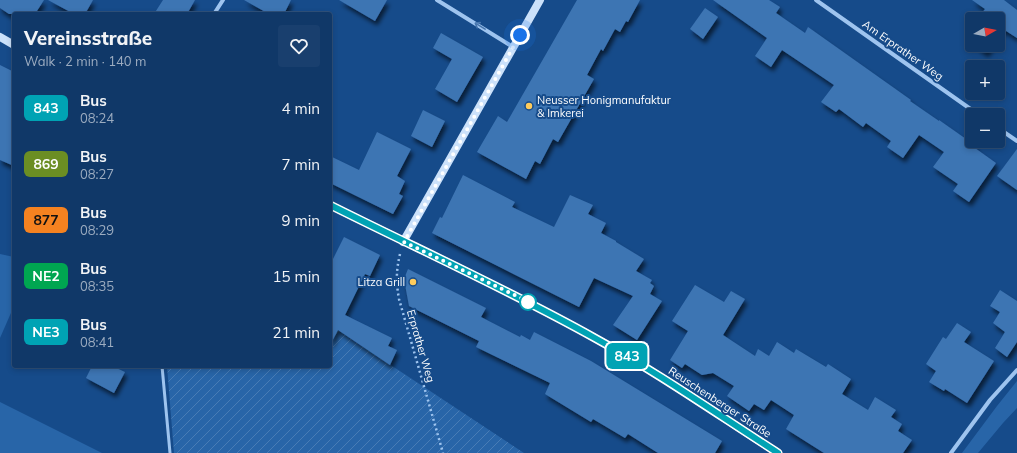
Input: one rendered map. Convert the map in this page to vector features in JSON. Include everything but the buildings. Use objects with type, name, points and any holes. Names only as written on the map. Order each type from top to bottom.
[{"type":"main road","points":[[404,242],[540,0]]},
{"type":"main road","points":[[0,37],[12,44]]},
{"type":"main road","name":"Reuschenberger Straße","points":[[332,206],[529,302],[594,337],[644,367],[778,453]]},
{"type":"street","points":[[215,12],[223,0]]},
{"type":"street","points":[[437,0],[513,47]]},
{"type":"street","name":"Am Erprather Weg","points":[[816,0],[969,108]]},
{"type":"street","points":[[1005,133],[1017,142]]},
{"type":"street","points":[[951,453],[990,400],[1017,370]]},
{"type":"lane","points":[[162,368],[170,453]]},
{"type":"path","name":"Erprather Weg","points":[[404,242],[396,271],[396,285],[443,453]]},
{"type":"shaded area","points":[[0,254],[12,257],[12,311],[0,338]]},
{"type":"shaded area","points":[[332,326],[524,453],[174,453],[167,368],[332,368]]},
{"type":"shaded area","points":[[1017,381],[1017,408],[978,453],[962,453],[997,406]]},
{"type":"shaded area","points":[[0,402],[102,453],[0,453]]},
{"type":"bus line","name":"843","points":[[332,206],[529,302],[594,337],[644,367],[778,453]]},
{"type":"place","name":"Neusser Honigmanufaktur & Imkerei","points":[[529,106]]},
{"type":"place","name":"Litza Grill","points":[[413,282]]},
{"type":"route","points":[[520,35],[404,242],[528,302]]}]
